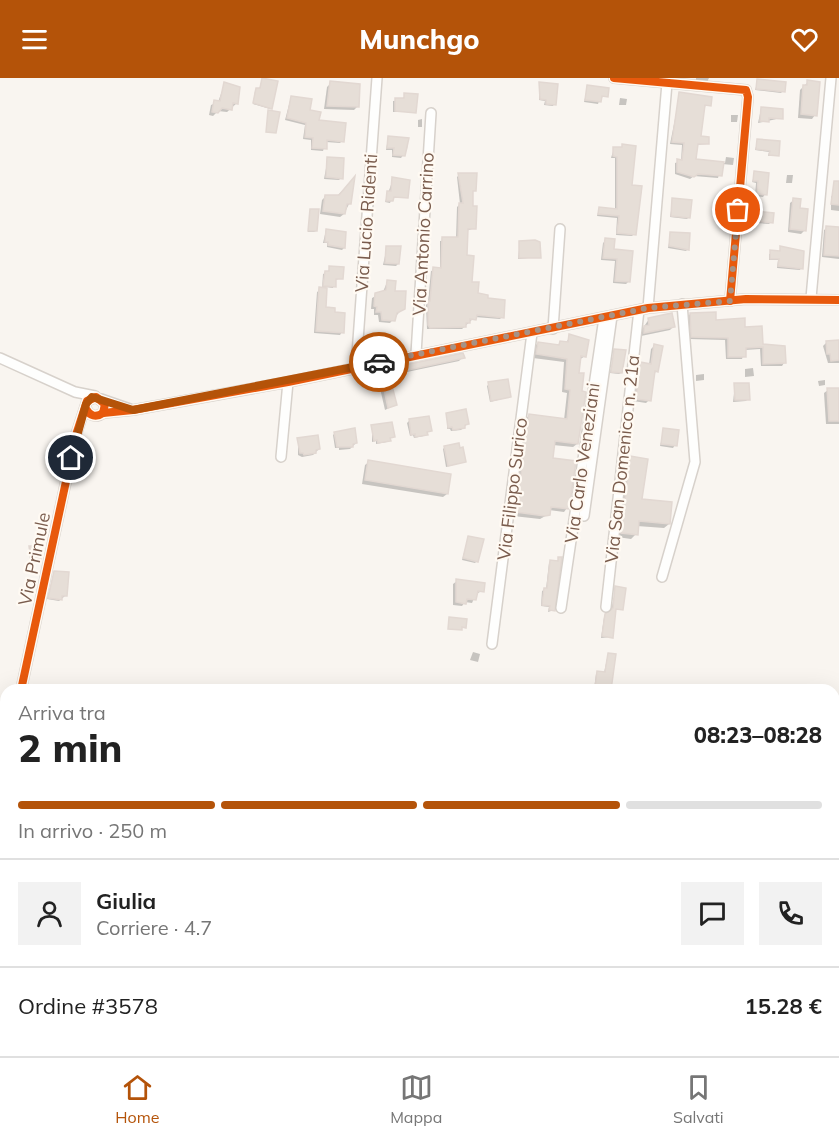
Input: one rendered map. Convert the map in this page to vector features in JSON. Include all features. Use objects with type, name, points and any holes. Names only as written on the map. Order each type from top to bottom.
[{"type":"street","name":"Via Lucio Ridenti","points":[[356,368],[377,78]]},
{"type":"street","points":[[614,78],[667,83],[746,85],[748,97],[730,301]]},
{"type":"street","points":[[811,298],[831,78]]},
{"type":"street","name":"Via San Domenico n. 21a","points":[[606,607],[643,309],[667,83]]},
{"type":"street","name":"Via Antonio Carrino","points":[[416,354],[431,113]]},
{"type":"street","points":[[553,329],[560,229]]},
{"type":"street","points":[[75,392],[92,411],[133,410],[288,382],[643,309],[730,301],[811,298],[839,300]]},
{"type":"street","points":[[662,577],[695,462],[682,304]]},
{"type":"street","points":[[584,516],[608,317]]},
{"type":"street","name":"Via Carlo Veneziani","points":[[561,608],[608,317]]},
{"type":"street","name":"Via Filippo Surico","points":[[492,644],[532,333]]},
{"type":"street","points":[[0,358],[75,392],[133,410]]},
{"type":"street","points":[[281,457],[288,382]]},
{"type":"street","points":[[92,411],[105,407],[98,398]]},
{"type":"street","name":"Via Primule","points":[[22,684],[76,435],[92,411],[90,399],[98,398]]},
{"type":"building","points":[[262,78],[278,81],[272,109],[253,103],[256,88],[260,88]]},
{"type":"building","points":[[757,79],[786,82],[785,92],[756,89]]},
{"type":"building","points":[[807,80],[820,82],[817,116],[801,114],[803,85],[807,85]]},
{"type":"building","points":[[330,81],[360,84],[359,107],[327,106]]},
{"type":"building","points":[[224,82],[240,87],[238,104],[233,103],[232,110],[222,108],[218,113],[212,112],[214,100],[220,101]]},
{"type":"building","points":[[539,82],[558,84],[556,105],[546,104],[546,100],[540,99]]},
{"type":"building","points":[[587,85],[609,88],[608,97],[602,96],[601,102],[585,100]]},
{"type":"building","points":[[679,92],[712,97],[711,106],[705,105],[701,136],[709,137],[709,144],[698,144],[696,159],[724,162],[722,176],[698,174],[694,177],[677,172],[677,159],[682,160],[684,143],[672,142]]},
{"type":"building","points":[[404,93],[418,94],[416,113],[395,111],[395,98],[404,98]]},
{"type":"building","points":[[291,96],[312,99],[310,110],[321,112],[319,120],[346,123],[344,142],[327,140],[327,149],[312,148],[313,138],[305,137],[306,123],[287,118]]},
{"type":"building","points":[[761,107],[783,109],[783,119],[769,118],[769,122],[760,121]]},
{"type":"building","points":[[268,110],[280,112],[276,133],[266,132]]},
{"type":"building","points":[[388,136],[409,138],[405,156],[393,155],[394,148],[387,148]]},
{"type":"building","points":[[757,139],[780,141],[779,156],[769,155],[770,151],[756,149]]},
{"type":"building","points":[[622,144],[636,146],[632,185],[642,186],[636,235],[617,233],[619,216],[598,214],[599,207],[617,209],[617,157],[613,156],[613,147],[622,147]]},
{"type":"building","points":[[327,157],[344,158],[343,179],[326,177]]},
{"type":"building","points":[[754,171],[769,173],[767,195],[757,194],[758,181],[753,181]]},
{"type":"building","points":[[458,173],[477,173],[476,191],[473,191],[473,206],[477,206],[476,229],[468,229],[467,255],[474,256],[472,282],[479,282],[478,293],[488,295],[488,298],[505,300],[504,318],[477,315],[476,320],[470,319],[470,323],[466,323],[466,327],[430,328],[428,301],[430,301],[433,267],[441,268],[442,237],[458,237],[459,203],[463,203]]},
{"type":"building","points":[[355,176],[351,204],[347,204],[345,214],[323,211],[325,195],[339,195]]},
{"type":"building","points":[[392,177],[410,180],[408,198],[394,197],[393,201],[386,201],[387,191],[391,191]]},
{"type":"building","points":[[834,181],[839,181],[839,205],[831,204]]},
{"type":"building","points":[[672,198],[692,200],[690,218],[671,216]]},
{"type":"building","points":[[793,198],[801,199],[800,208],[808,209],[806,231],[790,229]]},
{"type":"building","points":[[310,209],[319,209],[317,231],[308,231]]},
{"type":"building","points":[[746,210],[774,213],[773,223],[745,220]]},
{"type":"building","points":[[826,226],[839,227],[839,256],[824,255]]},
{"type":"building","points":[[326,229],[346,232],[345,248],[328,245],[328,242],[325,242]]},
{"type":"building","points":[[670,232],[690,233],[689,250],[669,246]]},
{"type":"building","points":[[605,238],[615,239],[614,249],[633,251],[630,282],[615,281],[617,259],[603,258]]},
{"type":"building","points":[[519,241],[540,242],[541,258],[519,258]]},
{"type":"building","points":[[386,246],[401,246],[399,264],[385,263]]},
{"type":"building","points":[[780,246],[804,251],[803,269],[778,266],[779,259],[770,259],[770,250],[780,251]]},
{"type":"building","points":[[329,266],[344,267],[343,279],[336,279],[336,287],[323,286],[325,271],[329,271]]},
{"type":"building","points":[[387,280],[396,281],[395,291],[406,291],[405,309],[397,313],[395,321],[382,320],[381,312],[376,312],[377,307],[374,306],[375,293],[386,290]]},
{"type":"building","points":[[319,287],[327,288],[326,307],[335,308],[335,312],[345,313],[344,333],[316,331]]},
{"type":"building","points":[[716,312],[716,320],[745,318],[745,327],[762,326],[763,344],[785,346],[786,363],[763,364],[763,347],[746,348],[746,357],[728,357],[728,338],[691,337],[690,313]]},
{"type":"building","points":[[672,313],[675,327],[644,333],[644,326],[649,325],[648,318]]},
{"type":"building","points":[[569,334],[589,340],[586,357],[581,356],[579,373],[584,373],[582,391],[586,392],[578,444],[555,441],[553,458],[576,461],[569,509],[551,507],[550,515],[545,516],[516,512],[529,414],[567,419],[570,390],[565,389],[567,359],[536,354],[538,342],[559,345],[560,341],[568,342]]},
{"type":"building","points":[[839,340],[839,360],[831,361],[830,354],[827,354],[826,341]]},
{"type":"building","points":[[654,344],[663,346],[658,372],[655,371],[651,401],[636,399],[640,362],[651,364]]},
{"type":"building","points":[[614,349],[626,350],[622,373],[611,372]]},
{"type":"building","points":[[463,353],[465,358],[389,374],[397,405],[388,408],[380,370]]},
{"type":"building","points":[[508,379],[511,397],[491,401],[488,382]]},
{"type":"building","points":[[734,383],[749,383],[750,400],[735,400]]},
{"type":"building","points":[[827,388],[839,388],[839,421],[829,421]]},
{"type":"building","points":[[466,409],[469,424],[465,425],[465,428],[453,430],[452,427],[448,428],[446,413]]},
{"type":"building","points":[[429,416],[432,431],[427,432],[428,435],[415,437],[415,434],[411,435],[409,419]]},
{"type":"building","points":[[392,422],[395,437],[390,438],[391,441],[378,443],[377,440],[374,441],[371,425]]},
{"type":"building","points":[[355,428],[357,443],[353,444],[353,447],[337,447],[334,432]]},
{"type":"building","points":[[663,428],[679,430],[677,446],[661,444]]},
{"type":"building","points":[[318,435],[320,449],[316,450],[316,453],[304,455],[300,453],[297,438]]},
{"type":"building","points":[[459,443],[460,448],[463,447],[466,462],[448,466],[444,446]]},
{"type":"building","points":[[630,456],[648,459],[642,499],[672,502],[670,524],[639,521],[638,535],[621,533]]},
{"type":"building","points":[[368,460],[451,474],[448,494],[365,480]]},
{"type":"building","points":[[468,536],[484,539],[478,562],[463,558]]},
{"type":"building","points":[[29,546],[42,546],[41,561],[31,561]]},
{"type":"building","points":[[558,557],[562,557],[555,611],[549,610],[550,606],[542,605],[544,588],[547,588],[550,560],[558,561]]},
{"type":"building","points":[[54,571],[69,572],[67,596],[62,596],[62,600],[48,598]]},
{"type":"building","points":[[456,579],[485,583],[484,592],[478,591],[476,600],[467,599],[466,604],[456,602]]},
{"type":"building","points":[[615,586],[626,588],[623,610],[616,609],[613,638],[602,636],[605,614],[613,608]]},
{"type":"building","points":[[449,617],[467,619],[466,628],[448,629]]},
{"type":"building","points":[[608,653],[616,654],[612,684],[595,684],[597,671],[605,672]]},
{"type":"cycle path","points":[[614,78],[746,90],[748,97],[730,301]]},
{"type":"cycle path","points":[[103,413],[133,410],[288,382],[648,308],[746,299],[839,300]]},
{"type":"cycle path","points":[[22,684],[76,435],[87,401],[96,397],[105,404],[103,413],[96,416],[91,415],[86,409]]},
{"type":"way so far","points":[[379,362],[553,329],[648,308],[730,301],[738,210]]},
{"type":"route","points":[[71,458],[87,401],[92,397],[133,410],[288,382],[379,362]]}]
